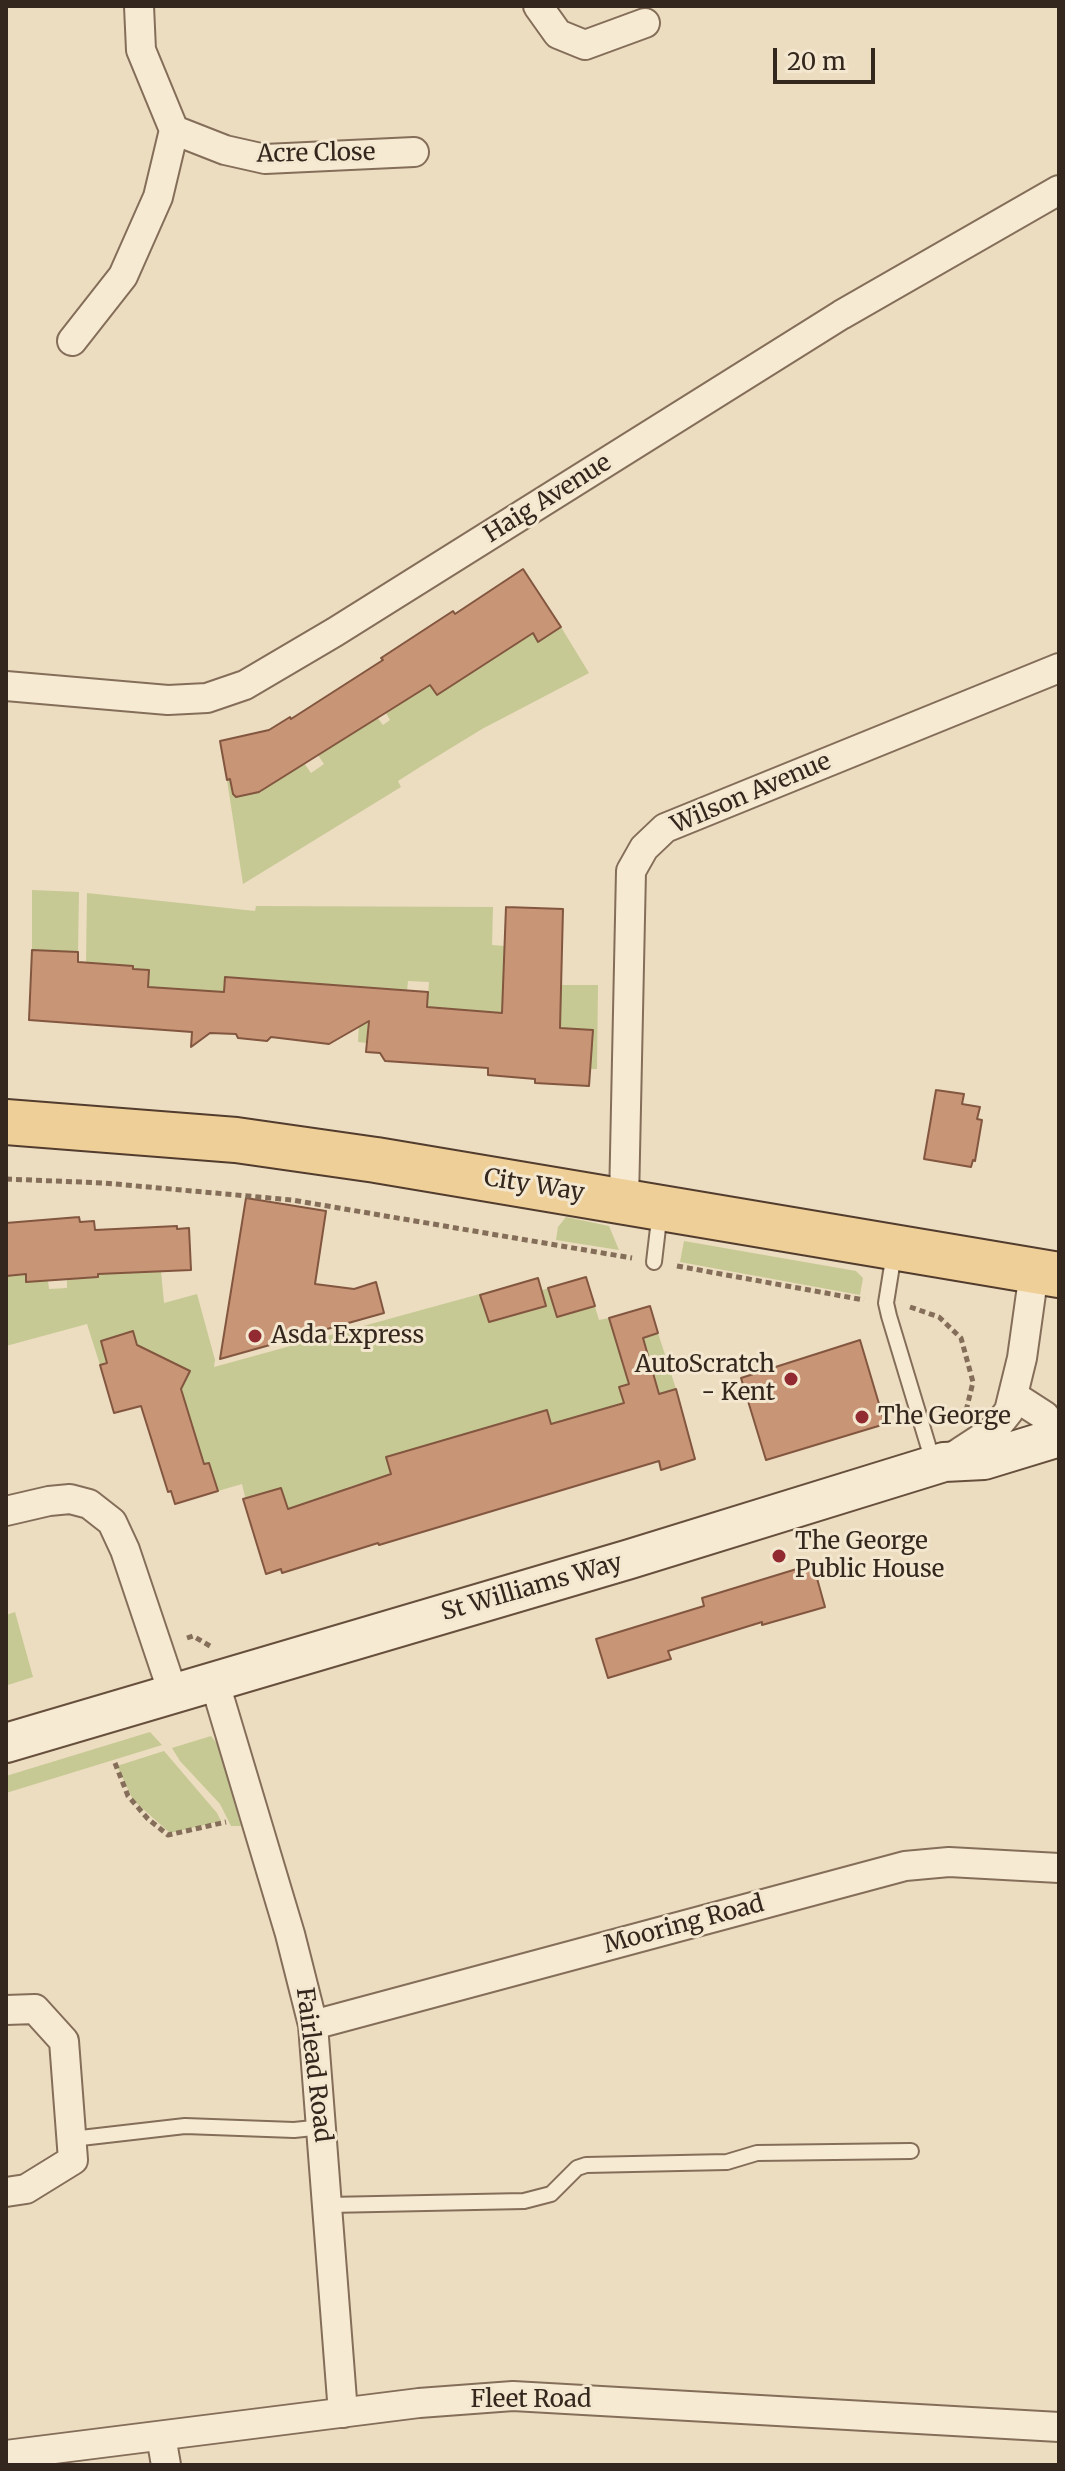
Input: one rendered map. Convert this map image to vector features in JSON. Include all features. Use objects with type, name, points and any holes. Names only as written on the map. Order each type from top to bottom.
[{"type":"main road","name":"City Way","points":[[6,1122],[236,1140],[376,1160],[1046,1274]]},
{"type":"street","points":[[72,341],[123,276],[158,197],[174,130],[141,50],[139,6]]},
{"type":"street","points":[[538,6],[558,34],[585,45],[645,23]]},
{"type":"street","name":"Acre Close","points":[[174,130],[225,150],[265,159],[414,152]]},
{"type":"street","name":"Haig Avenue","points":[[6,686],[168,700],[207,698],[245,685],[335,632],[841,315],[1059,190]]},
{"type":"street","name":"Wilson Avenue","points":[[642,1204],[631,871],[644,848],[665,828],[1059,668]]},
{"type":"street","points":[[935,1457],[994,1430],[1006,1416],[1046,1274]]},
{"type":"street","points":[[1014,1396],[1045,1416],[1058,1438]]},
{"type":"street","name":"St Williams Way","points":[[6,1743],[645,1555],[935,1457],[984,1460],[1058,1438]]},
{"type":"street","points":[[6,1511],[70,1499],[89,1504],[112,1522],[125,1550],[173,1693]]},
{"type":"street","name":"Fairlead Road","points":[[214,1680],[294,1946],[313,2025],[343,2413]]},
{"type":"street","name":"Mooring Road","points":[[313,2025],[905,1866],[949,1862],[1059,1868]]},
{"type":"street","points":[[6,2010],[35,2009],[64,2041],[73,2160],[26,2189],[6,2192]]},
{"type":"street","name":"Fleet Road","points":[[6,2455],[461,2399],[530,2396],[1059,2427]]},
{"type":"street","points":[[161,2436],[166,2465]]},
{"type":"lane","points":[[642,1204],[654,1262]]},
{"type":"lane","points":[[895,1248],[886,1303],[935,1457]]},
{"type":"lane","points":[[72,2139],[185,2126],[294,2130],[323,2127]]},
{"type":"lane","points":[[328,2205],[524,2201],[551,2194],[577,2168],[586,2165],[727,2162],[757,2153],[911,2151]]},
{"type":"path","points":[[6,1179],[104,1183],[292,1200],[886,1303],[934,1314],[953,1329],[966,1347],[973,1382],[966,1411],[935,1457]]},
{"type":"path","points":[[115,1763],[128,1796],[148,1819],[168,1835],[226,1822]]},
{"type":"green space","points":[[561,627],[589,673],[482,729],[398,781],[401,787],[243,884],[227,780],[230,779],[236,796],[262,792],[259,773],[304,763],[311,773],[324,764],[318,755],[377,717],[383,725],[390,720],[386,713],[464,660],[473,672],[531,632],[539,641]]},
{"type":"green space","points":[[32,890],[79,892],[78,952],[32,950]]},
{"type":"green space","points":[[87,893],[255,911],[256,906],[493,907],[492,945],[505,946],[504,977],[562,979],[562,985],[598,985],[597,1069],[590,1069],[593,1030],[539,1027],[490,1053],[482,1068],[486,1012],[432,1007],[424,1053],[429,982],[408,981],[406,1001],[368,1017],[367,1043],[358,1042],[361,987],[288,982],[255,992],[256,979],[226,977],[224,992],[148,987],[148,970],[86,963]]},
{"type":"green space","points":[[566,1217],[609,1226],[619,1250],[556,1240],[558,1227]]},
{"type":"green space","points":[[684,1241],[856,1271],[863,1278],[860,1295],[680,1262]]},
{"type":"green space","points":[[24,1249],[27,1282],[48,1281],[49,1289],[67,1288],[67,1279],[98,1277],[96,1249],[161,1271],[164,1303],[197,1294],[215,1360],[214,1367],[538,1278],[542,1290],[586,1277],[599,1320],[609,1318],[618,1345],[658,1333],[676,1389],[659,1394],[653,1376],[619,1387],[624,1404],[551,1424],[546,1410],[530,1415],[538,1445],[437,1472],[429,1444],[386,1457],[408,1531],[376,1495],[371,1480],[346,1488],[350,1502],[295,1532],[281,1488],[251,1497],[253,1531],[242,1484],[218,1491],[209,1463],[204,1464],[191,1421],[162,1429],[184,1382],[169,1374],[145,1385],[133,1331],[101,1341],[107,1363],[100,1365],[87,1324],[6,1346],[6,1276]]},
{"type":"green space","points":[[15,1612],[33,1677],[8,1685],[6,1615]]},
{"type":"green space","points":[[150,1732],[162,1745],[6,1793],[6,1776]]},
{"type":"green space","points":[[211,1736],[218,1745],[241,1826],[231,1826],[220,1804],[172,1748]]},
{"type":"green space","points":[[164,1751],[221,1821],[170,1833],[133,1800],[117,1766]]},
{"type":"building","points":[[523,569],[561,627],[538,642],[533,633],[437,695],[430,685],[259,792],[236,797],[233,794],[230,779],[227,780],[220,741],[269,730],[291,719],[453,611],[455,614]]},
{"type":"building","points":[[506,907],[563,909],[560,1028],[593,1030],[589,1086],[535,1083],[535,1079],[488,1075],[488,1068],[385,1061],[380,1053],[366,1052],[369,1021],[329,1044],[271,1037],[267,1041],[238,1038],[236,1034],[210,1033],[191,1047],[192,1032],[29,1020],[32,950],[78,952],[78,962],[149,970],[148,987],[224,992],[225,977],[428,992],[427,1007],[502,1013]]},
{"type":"building","points":[[936,1090],[964,1094],[962,1104],[980,1107],[977,1119],[982,1120],[975,1161],[971,1167],[924,1159]]},
{"type":"building","points":[[246,1198],[326,1211],[315,1284],[354,1289],[376,1282],[384,1313],[220,1359]]},
{"type":"building","points":[[79,1217],[80,1222],[94,1221],[95,1230],[189,1228],[191,1270],[98,1274],[98,1277],[26,1282],[26,1274],[6,1276],[6,1223]]},
{"type":"building","points":[[586,1277],[595,1306],[557,1317],[548,1288]]},
{"type":"building","points":[[538,1278],[546,1306],[489,1322],[480,1295]]},
{"type":"building","points":[[650,1306],[658,1333],[643,1338],[659,1394],[676,1389],[695,1459],[661,1470],[659,1461],[282,1573],[281,1569],[266,1574],[243,1499],[281,1488],[288,1509],[391,1474],[386,1457],[547,1410],[551,1424],[624,1403],[619,1387],[629,1384],[609,1318]]},
{"type":"building","points":[[133,1331],[137,1345],[190,1371],[181,1389],[204,1464],[209,1463],[218,1491],[175,1504],[171,1491],[168,1492],[141,1406],[114,1413],[100,1365],[107,1363],[101,1341]]},
{"type":"building","points":[[860,1340],[885,1424],[766,1460],[741,1378]]},
{"type":"building","points":[[813,1564],[825,1607],[762,1625],[762,1622],[668,1651],[671,1659],[608,1678],[596,1639],[704,1606],[702,1598]]},
{"type":"place","name":"Asda Express","points":[[255,1336]]},
{"type":"place","name":"AutoScratch - Kent","points":[[791,1379]]},
{"type":"place","name":"The George","points":[[862,1417]]},
{"type":"place","name":"The George Public House","points":[[779,1556]]}]
